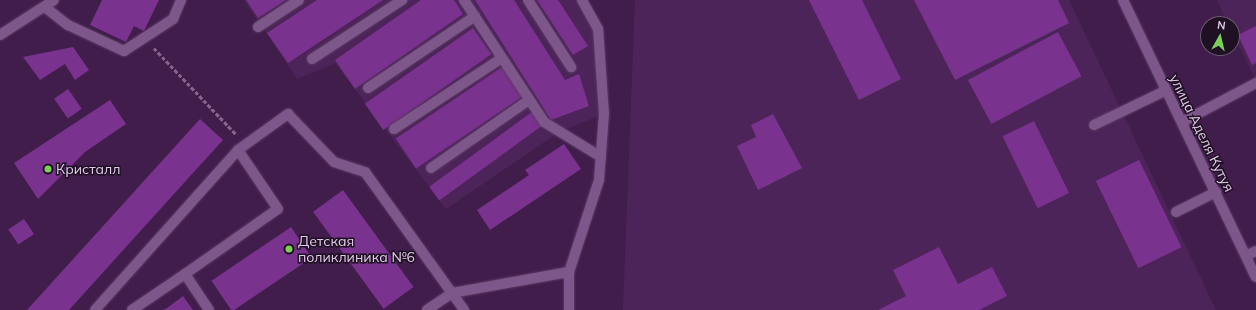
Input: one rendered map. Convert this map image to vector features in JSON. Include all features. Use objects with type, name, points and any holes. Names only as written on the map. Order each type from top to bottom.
[{"type":"street","points":[[0,34],[46,8],[54,0]]},
{"type":"street","points":[[46,8],[68,25],[124,51],[173,19],[181,0]]},
{"type":"street","points":[[258,27],[299,0]]},
{"type":"street","points":[[312,59],[402,0]]},
{"type":"street","points":[[464,0],[544,122],[601,157]]},
{"type":"street","points":[[528,0],[571,67]]},
{"type":"street","points":[[569,310],[569,272],[599,180],[604,114],[598,29],[582,0]]},
{"type":"street","name":"улица Аделя Кутуя","points":[[1124,0],[1165,91],[1182,122],[1256,277]]},
{"type":"street","points":[[368,88],[475,16]]},
{"type":"street","points":[[394,130],[502,58]]},
{"type":"street","points":[[1182,122],[1256,83]]},
{"type":"street","points":[[1094,125],[1165,91]]},
{"type":"street","points":[[431,168],[529,100]]},
{"type":"street","points":[[95,310],[242,147],[288,114],[334,162],[365,172],[464,310]]},
{"type":"street","points":[[132,310],[278,209],[242,147]]},
{"type":"street","points":[[1176,212],[1216,192]]},
{"type":"street","points":[[1246,256],[1256,251]]},
{"type":"street","points":[[427,310],[452,293],[569,272]]},
{"type":"street","points":[[185,274],[209,310]]},
{"type":"path","points":[[144,38],[242,147]]},
{"type":"shaded area","points":[[244,0],[578,0],[602,48],[601,115],[559,132],[446,209],[335,63],[297,79]]},
{"type":"shaded area","points":[[635,0],[1069,0],[1216,310],[623,310]]},
{"type":"shaded area","points":[[1217,0],[1256,0],[1256,81],[1240,48],[1240,16],[1224,16]]},
{"type":"building","points":[[102,0],[159,0],[144,31],[134,26],[126,42],[90,25]]},
{"type":"building","points":[[246,0],[286,0],[258,18]]},
{"type":"building","points":[[317,0],[383,0],[288,63],[267,33]]},
{"type":"building","points":[[421,0],[454,0],[463,14],[355,89],[335,60]]},
{"type":"building","points":[[475,0],[514,0],[565,80],[579,74],[589,106],[551,120]]},
{"type":"building","points":[[537,0],[558,0],[588,46],[573,55]]},
{"type":"building","points":[[809,0],[862,0],[901,79],[859,100]]},
{"type":"building","points":[[914,0],[1058,0],[1069,23],[955,80]]},
{"type":"building","points":[[1256,26],[1256,63],[1252,65],[1240,39],[1240,34]]},
{"type":"building","points":[[473,28],[491,54],[383,130],[365,104]]},
{"type":"building","points":[[1058,32],[1081,76],[991,124],[968,80]]},
{"type":"building","points":[[73,47],[89,70],[75,80],[65,64],[40,80],[23,57]]},
{"type":"building","points":[[502,67],[522,97],[416,168],[396,139]]},
{"type":"building","points":[[68,89],[82,109],[68,118],[54,99]]},
{"type":"building","points":[[110,100],[126,124],[85,152],[38,199],[14,163]]},
{"type":"building","points":[[532,112],[542,126],[439,200],[429,187]]},
{"type":"building","points":[[773,114],[802,168],[758,190],[737,146],[756,137],[751,125]]},
{"type":"building","points":[[200,119],[223,140],[69,310],[27,310]]},
{"type":"building","points":[[1034,121],[1069,193],[1038,208],[1003,136]]},
{"type":"building","points":[[564,144],[581,169],[490,230],[477,210],[529,175],[525,170]]},
{"type":"building","points":[[1139,160],[1182,247],[1138,268],[1096,181]]},
{"type":"building","points":[[343,190],[414,287],[384,309],[313,212]]},
{"type":"building","points":[[24,219],[34,234],[18,245],[8,230]]},
{"type":"building","points":[[291,227],[312,258],[234,310],[231,310],[211,281]]},
{"type":"building","points":[[939,247],[958,284],[992,267],[1007,296],[979,310],[878,310],[906,296],[893,270]]},
{"type":"building","points":[[183,296],[193,310],[163,310],[167,308]]},
{"type":"place","name":"Кристалл","points":[[48,169]]},
{"type":"place","name":"Детская поликлиника №6","points":[[289,249]]}]
